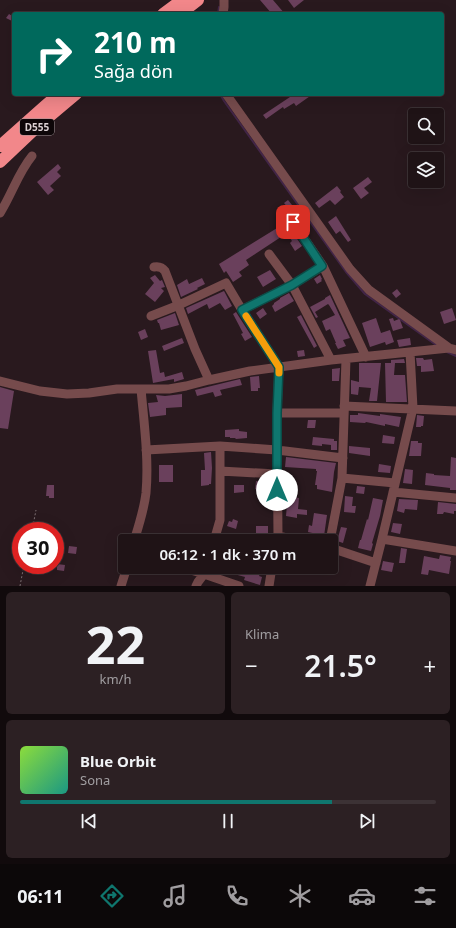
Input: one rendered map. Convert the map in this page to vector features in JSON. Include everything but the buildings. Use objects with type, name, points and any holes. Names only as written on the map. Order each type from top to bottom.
[{"type":"highway","points":[[166,12],[182,0]]},
{"type":"highway","points":[[183,12],[198,0]]},
{"type":"highway","name":"D555","points":[[0,146],[57,96]]},
{"type":"highway","name":"D555","points":[[0,162],[38,126],[74,96]]},
{"type":"street","points":[[223,12],[224,0]]},
{"type":"street","points":[[227,96],[350,269],[368,290],[452,349]]},
{"type":"street","points":[[0,212],[9,198],[22,170],[32,156]]},
{"type":"street","points":[[293,222],[322,266],[366,356]]},
{"type":"street","points":[[269,254],[292,285],[331,360]]},
{"type":"street","points":[[242,310],[292,285],[322,266]]},
{"type":"street","points":[[154,267],[162,268],[165,271],[195,349],[210,380]]},
{"type":"street","points":[[151,316],[179,305],[226,283],[279,367],[277,413],[277,534]]},
{"type":"street","points":[[0,381],[40,391],[67,394],[89,393],[116,389],[177,388],[250,371],[366,356],[452,349]]},
{"type":"street","points":[[370,586],[413,408],[410,352]]},
{"type":"street","points":[[331,534],[342,478],[346,359]]},
{"type":"street","points":[[136,534],[142,516],[147,480],[141,389]]},
{"type":"street","points":[[277,413],[413,408],[456,411]]},
{"type":"street","points":[[146,450],[220,446],[277,450],[343,458]]},
{"type":"street","points":[[216,534],[220,520],[220,446]]},
{"type":"street","points":[[220,471],[277,474]]},
{"type":"street","points":[[342,478],[456,498]]},
{"type":"street","points":[[382,539],[456,551]]},
{"type":"street","points":[[338,550],[376,563]]},
{"type":"street","points":[[121,586],[125,574]]},
{"type":"street","points":[[196,586],[203,574]]},
{"type":"street","points":[[213,574],[238,586]]},
{"type":"street","points":[[269,586],[271,574]]},
{"type":"path","points":[[34,522],[36,510]]},
{"type":"path","points":[[20,586],[22,574]]},
{"type":"waterway","points":[[218,12],[219,7]]},
{"type":"waterway","points":[[221,96],[346,272],[365,294],[436,345]]},
{"type":"waterway","points":[[447,352],[456,356]]},
{"type":"slow traffic","points":[[246,316],[279,367],[279,373]]},
{"type":"route","points":[[277,490],[277,413],[279,367],[242,310],[292,285],[322,266],[293,222]]}]
